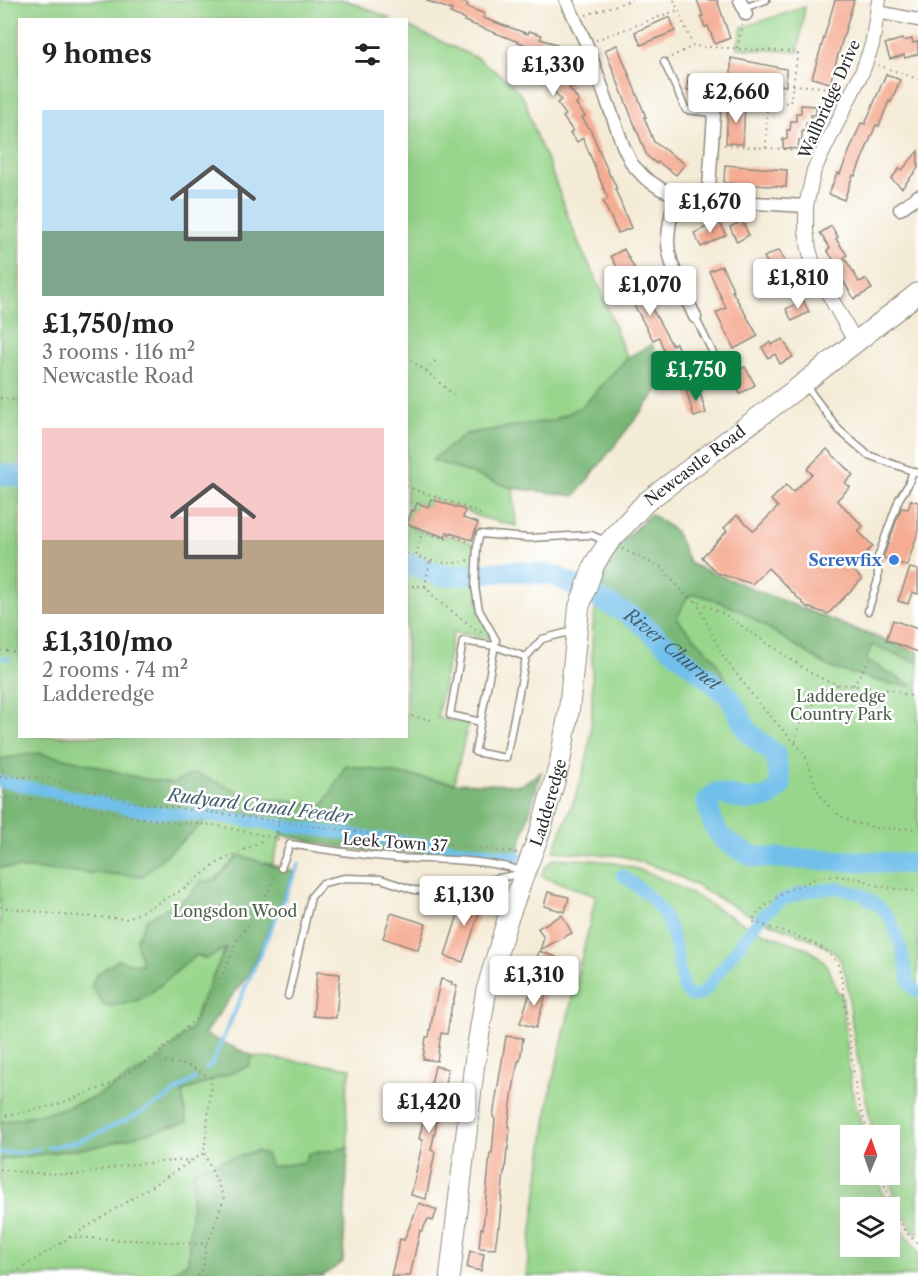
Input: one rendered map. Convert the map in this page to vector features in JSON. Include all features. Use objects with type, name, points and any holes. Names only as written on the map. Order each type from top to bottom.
[{"type":"highway","name":"Newcastle Road","points":[[579,607],[595,562],[609,542],[646,502],[804,384],[918,293]]},
{"type":"highway","name":"Ladderedge","points":[[450,1276],[474,1067],[486,992],[507,921],[541,829],[560,762],[569,710],[579,607]]},
{"type":"street","points":[[566,0],[586,43],[624,148],[632,164],[645,178],[661,189],[690,199],[806,206]]},
{"type":"street","points":[[879,6],[918,20]]},
{"type":"street","name":"Wallbridge Drive","points":[[856,343],[814,268],[807,240],[806,206],[814,170],[851,96],[873,45],[879,6]]},
{"type":"street","points":[[708,201],[714,106]]},
{"type":"street","points":[[676,195],[669,232],[669,253],[695,317]]},
{"type":"street","points":[[900,209],[918,196]]},
{"type":"lane","points":[[743,8],[766,0]]},
{"type":"lane","points":[[664,62],[686,110],[714,106]]},
{"type":"lane","points":[[695,317],[714,355]]},
{"type":"lane","points":[[804,384],[839,430],[868,455],[916,472],[899,499],[878,557],[878,580],[868,611]]},
{"type":"lane","points":[[576,634],[565,633],[542,639],[526,657],[506,758],[475,752],[495,643],[479,610],[475,587],[475,545],[480,534],[529,538],[591,536],[609,542]]},
{"type":"lane","points":[[481,722],[450,715],[463,641],[495,643],[526,657]]},
{"type":"lane","name":"Leek Town 37","points":[[281,868],[290,844],[396,858],[453,860],[506,866],[528,864]]},
{"type":"lane","points":[[288,996],[311,897],[323,883],[345,878],[381,879],[414,890],[435,891],[528,864]]},
{"type":"path","points":[[575,19],[632,0]]},
{"type":"path","points":[[674,0],[693,46]]},
{"type":"path","points":[[737,48],[743,8]]},
{"type":"path","points":[[586,43],[678,10]]},
{"type":"path","points":[[664,62],[693,46],[798,52],[790,103],[767,102],[714,106]]},
{"type":"path","points":[[867,61],[918,79]]},
{"type":"path","points":[[793,85],[823,87],[851,96]]},
{"type":"path","points":[[766,148],[767,102]]},
{"type":"path","points":[[712,144],[823,152]]},
{"type":"path","points":[[408,358],[455,396]]},
{"type":"path","points":[[426,371],[436,360]]},
{"type":"path","points":[[0,398],[18,401]]},
{"type":"path","points":[[408,487],[482,515]]},
{"type":"path","points":[[408,553],[416,556],[430,561],[449,564],[468,561],[475,545],[449,535],[447,538],[422,532],[416,556]]},
{"type":"path","points":[[609,542],[662,568],[687,597],[724,614],[811,673],[838,684],[892,690],[918,698]]},
{"type":"path","points":[[430,561],[425,585],[436,599],[483,634]]},
{"type":"path","points":[[408,586],[425,585]]},
{"type":"path","points":[[696,601],[723,656],[760,705],[805,754],[815,785],[823,800],[837,813],[852,822],[877,828],[918,829]]},
{"type":"path","points":[[0,651],[18,653]]},
{"type":"path","points":[[853,685],[872,658]]},
{"type":"path","points":[[796,743],[796,729],[807,710],[838,684]]},
{"type":"path","points":[[408,715],[431,720]]},
{"type":"path","points":[[0,777],[41,777],[132,802],[518,853],[528,864]]},
{"type":"path","points":[[0,798],[59,801],[136,817],[214,825],[276,838],[279,822]]},
{"type":"path","points":[[0,908],[128,919],[182,890],[219,862],[260,842],[265,836]]},
{"type":"path","points":[[0,1117],[56,1106],[110,1084],[156,1055],[197,1018],[226,968],[238,938],[261,907],[281,868]]},
{"type":"path","points":[[865,1125],[857,1098],[838,964],[828,952],[814,944],[752,921],[758,912],[784,892],[819,877],[849,877],[879,886],[918,892]]},
{"type":"path","points":[[156,1055],[166,1062],[190,1066],[211,1078],[204,1153],[224,1198],[206,1244],[203,1267],[198,1276]]},
{"type":"path","points":[[9,1276],[204,1153]]},
{"type":"path","points":[[0,1169],[19,1173],[75,1175],[133,1164],[194,1159]]},
{"type":"path","points":[[884,1185],[905,1231],[918,1244]]},
{"type":"path","points":[[69,1237],[206,1244]]},
{"type":"green space","points":[[0,0],[346,0],[390,18],[18,18],[18,738],[408,738],[408,525],[422,532],[447,538],[449,535],[477,545],[479,610],[496,640],[453,632],[437,718],[468,724],[454,783],[346,765],[318,817],[287,816],[272,865],[239,856],[215,880],[201,882],[188,897],[147,919],[142,964],[118,960],[148,995],[196,955],[226,947],[192,1028],[157,1061],[93,1098],[55,1111],[0,1122],[0,867],[142,876],[0,769]]},
{"type":"green space","points":[[805,7],[798,52],[737,48],[742,27]]},
{"type":"green space","points":[[408,26],[477,58],[510,82],[525,100],[536,136],[569,219],[628,357],[582,407],[554,420],[466,434],[433,460],[513,488],[516,526],[480,517],[431,499],[428,507],[417,503],[414,511],[412,510],[408,521]]},
{"type":"green space","points":[[652,344],[665,381],[575,496],[513,488],[432,460],[466,434],[554,420],[582,407],[628,357]]},
{"type":"green space","name":"Ladderedge Country Park","points":[[651,514],[675,531],[690,564],[918,652],[918,1235],[904,1215],[900,1206],[900,1197],[896,1197],[891,1185],[900,1185],[900,1125],[871,1125],[855,1045],[846,977],[841,961],[832,950],[811,939],[750,915],[669,871],[623,856],[553,851],[579,787],[589,747],[592,704],[592,639],[598,596],[610,560],[626,537]]},
{"type":"green space","points":[[651,514],[675,531],[690,564],[918,652],[918,663],[872,645],[866,660],[913,686],[889,684],[831,668],[741,611],[695,594],[687,597],[677,619],[714,658],[733,692],[638,611],[599,590],[618,547]]},
{"type":"green space","points":[[38,753],[140,778],[174,783],[195,773],[250,796],[324,805],[346,765],[454,783],[521,785],[541,772],[516,860],[470,855],[372,851],[331,846],[282,835],[287,816],[208,809],[204,822],[142,876],[0,867],[0,759]]},
{"type":"green space","name":"Longsdon Wood","points":[[239,855],[294,872],[249,973],[204,1034],[253,1056],[249,1066],[182,1092],[187,1122],[100,1146],[0,1160],[0,1122],[55,1111],[93,1098],[157,1061],[192,1028],[226,948],[206,959],[196,955],[148,995],[133,1002],[106,1007],[91,987],[97,974],[118,960],[142,964],[136,940],[147,919],[188,897],[201,882],[215,880]]},
{"type":"green space","points":[[555,858],[606,862],[640,870],[674,885],[755,929],[804,947],[822,960],[831,973],[837,992],[842,994],[851,1087],[861,1125],[840,1125],[840,1185],[880,1185],[885,1197],[840,1197],[840,1257],[900,1257],[900,1226],[918,1251],[916,1276],[526,1276],[550,1093],[596,896],[541,876],[546,866]]},
{"type":"green space","points":[[253,1056],[351,1068],[346,1095],[348,1148],[308,1154],[305,1162],[271,1167],[194,1169],[188,1262],[168,1276],[0,1276],[0,1160],[100,1146],[186,1122],[181,1092],[249,1066]]},
{"type":"green space","points":[[348,1148],[343,1262],[322,1276],[168,1276],[188,1262],[194,1169],[256,1151],[266,1154],[271,1167],[305,1162],[308,1154]]},
{"type":"building","points":[[428,0],[456,0],[468,4],[467,7],[485,14],[483,18],[528,34],[529,31],[542,35],[540,39],[556,44],[562,53],[558,56],[567,69],[563,72],[573,86],[569,88],[579,101],[576,104],[585,116],[582,118],[591,131],[617,189],[615,189],[631,228],[618,233],[603,201],[608,199],[583,138],[577,142],[570,133],[573,131],[563,117],[566,115],[557,103],[561,100],[551,87],[555,84],[545,71],[550,67],[539,53],[523,47],[524,44],[464,21],[465,19],[450,13],[452,10]]},
{"type":"building","points":[[697,0],[717,0],[730,38],[715,44],[708,26],[705,27]]},
{"type":"building","points":[[835,0],[854,0],[830,83],[812,78]]},
{"type":"building","points":[[670,17],[675,31],[641,45],[635,32]]},
{"type":"building","points":[[902,39],[903,41],[912,39],[913,43],[918,42],[918,54],[890,59],[885,44]]},
{"type":"building","points":[[617,45],[654,142],[685,164],[676,175],[647,156],[605,50]]},
{"type":"building","points":[[731,58],[786,69],[786,86],[731,76]]},
{"type":"building","points":[[886,74],[900,80],[891,102],[889,101],[879,126],[876,125],[844,200],[829,194],[837,173],[840,174],[861,123],[865,124]]},
{"type":"building","points":[[688,75],[732,79],[730,93],[687,90]]},
{"type":"building","points":[[728,104],[745,105],[743,144],[726,143]]},
{"type":"building","points":[[801,105],[816,106],[816,115],[811,115],[811,123],[806,123],[806,131],[802,131],[802,140],[799,140],[798,149],[783,148],[783,139],[787,139],[787,130],[790,130],[791,121],[796,121],[796,113],[801,113]]},
{"type":"building","points":[[918,151],[918,168],[902,188],[891,179]]},
{"type":"building","points":[[725,165],[787,170],[786,187],[724,183]]},
{"type":"building","points":[[719,221],[726,235],[701,247],[694,233]]},
{"type":"building","points":[[742,221],[749,235],[737,242],[730,227]]},
{"type":"building","points":[[831,226],[838,237],[836,239],[847,255],[844,257],[859,282],[866,279],[872,289],[854,299],[835,267],[837,265],[827,250],[830,248],[820,233]]},
{"type":"building","points":[[624,249],[641,281],[638,283],[672,345],[676,343],[693,385],[681,389],[674,366],[670,368],[659,337],[653,340],[626,290],[629,289],[611,256]]},
{"type":"building","points":[[779,250],[795,280],[781,287],[764,257]]},
{"type":"building","points":[[722,266],[734,291],[732,291],[758,336],[734,349],[716,313],[726,308],[709,271]]},
{"type":"building","points":[[803,300],[809,312],[792,321],[786,309]]},
{"type":"building","points":[[783,339],[793,357],[780,364],[775,354],[768,358],[762,347],[770,342],[771,345]]},
{"type":"building","points":[[730,356],[738,370],[745,367],[755,385],[740,394],[727,371],[719,375],[714,365]]},
{"type":"building","points":[[698,386],[706,413],[694,417],[686,390]]},
{"type":"building","points":[[827,449],[853,475],[845,483],[850,487],[837,500],[863,526],[858,531],[873,546],[851,568],[862,579],[828,614],[807,607],[768,568],[752,584],[717,573],[702,557],[727,531],[724,528],[737,515],[754,531],[778,507],[771,500],[786,485],[793,492],[812,474],[807,469]]},
{"type":"building","points":[[431,499],[465,510],[463,518],[478,523],[472,540],[447,532],[445,537],[408,524],[412,510],[414,511],[417,503],[428,507]]},
{"type":"building","points":[[911,500],[918,502],[918,532],[907,566],[883,558],[901,508],[908,509]]},
{"type":"building","points":[[910,568],[918,570],[918,594],[912,592],[908,604],[898,601]]},
{"type":"building","points":[[893,620],[918,629],[918,652],[886,640]]},
{"type":"building","points":[[465,892],[484,898],[463,962],[445,956]]},
{"type":"building","points":[[548,892],[569,897],[565,912],[544,906]]},
{"type":"building","points":[[391,913],[426,924],[418,950],[383,938]]},
{"type":"building","points":[[562,915],[572,933],[540,950],[544,938],[538,928]]},
{"type":"building","points":[[539,951],[556,957],[552,970],[535,965]]},
{"type":"building","points":[[317,972],[340,974],[336,1018],[313,1016]]},
{"type":"building","points":[[441,979],[457,986],[447,1034],[441,1033],[437,1061],[423,1059],[426,1037],[429,1037]]},
{"type":"building","points":[[532,987],[547,991],[536,1028],[520,1023]]},
{"type":"building","points":[[506,1036],[523,1038],[508,1127],[510,1127],[499,1227],[495,1249],[479,1248],[490,1153],[492,1153],[495,1118],[493,1117]]},
{"type":"building","points":[[435,1066],[448,1069],[431,1150],[435,1152],[426,1199],[411,1195],[423,1140],[419,1139]]},
{"type":"building","points":[[419,1203],[437,1210],[433,1221],[428,1219],[422,1231],[420,1230],[410,1276],[391,1276],[400,1239],[404,1240]]},
{"type":"building","points":[[470,1251],[484,1254],[481,1271],[467,1268]]},
{"type":"waterway","name":"River Churnet","points":[[0,474],[18,477]]},
{"type":"waterway","name":"River Churnet","points":[[408,564],[442,576],[513,571],[554,575],[633,617],[729,696],[749,733],[775,754],[781,785],[770,797],[748,800],[716,793],[707,802],[717,831],[735,847],[755,857],[918,864]]},
{"type":"waterway","points":[[0,658],[9,658]]},
{"type":"waterway","name":"Rudyard Canal Feeder","points":[[0,782],[140,811],[212,816],[517,857]]},
{"type":"waterway","points":[[206,1069],[212,1064],[299,864]]},
{"type":"waterway","name":"Rudyard Canal Feeder","points":[[622,875],[647,894],[665,917],[675,943],[684,989],[691,996],[705,991],[752,928],[765,913],[784,899],[807,891],[838,888],[861,894],[879,906],[891,919],[909,982],[918,992]]},
{"type":"waterway","points":[[49,1147],[72,1143],[92,1136],[133,1117],[164,1100],[195,1078]]},
{"type":"waterway","points":[[0,1153],[39,1149]]},
{"type":"place","name":"Screwfix","points":[[894,560]]}]
